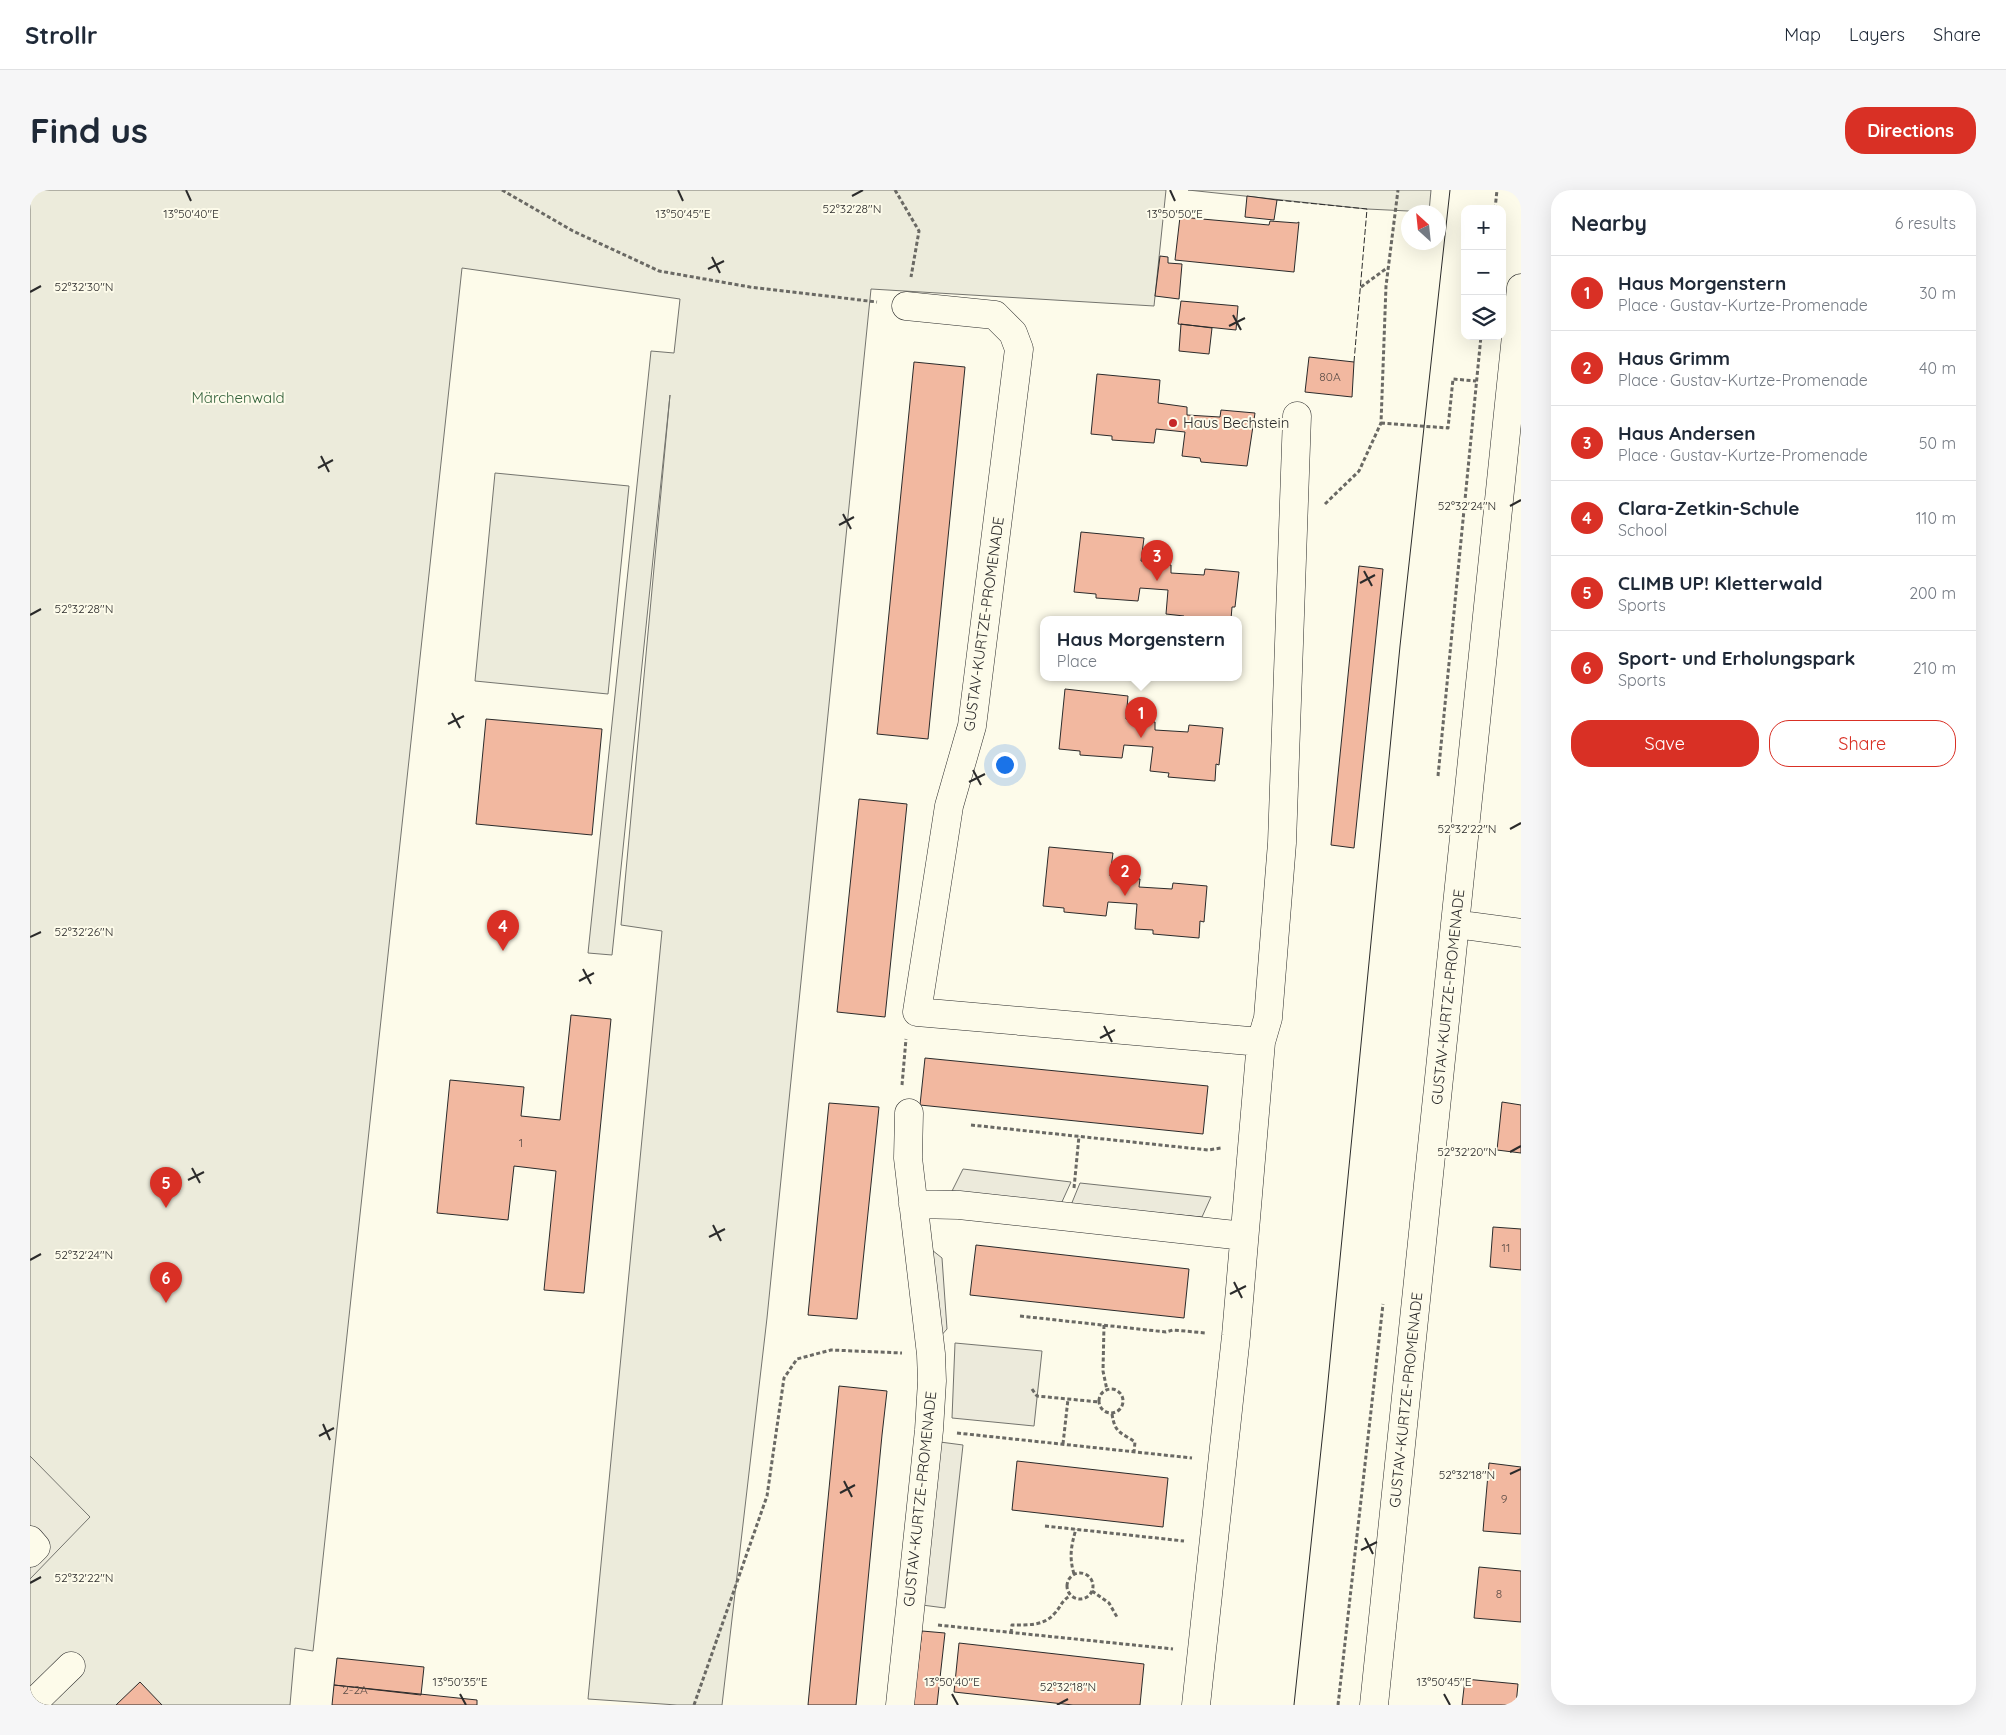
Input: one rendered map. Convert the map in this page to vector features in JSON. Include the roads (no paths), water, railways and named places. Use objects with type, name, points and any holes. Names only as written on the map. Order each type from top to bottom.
[{"type":"street","name":"GUSTAV-KURTZE-PROMENADE","points":[[1374,1705],[1521,288]]},
{"type":"street","name":"GUSTAV-KURTZE-PROMENADE","points":[[906,306],[995,315],[1013,333],[1019,348],[972,726],[949,806],[918,1012],[1261,1042]]},
{"type":"street","points":[[1196,1705],[1236,1336],[1261,1042],[1268,1018],[1282,843],[1297,416]]},
{"type":"street","points":[[1455,924],[1521,932]]},
{"type":"street","name":"GUSTAV-KURTZE-PROMENADE","points":[[900,1705],[929,1430],[932,1381],[931,1354],[908,1158],[909,1113]]},
{"type":"street","points":[[913,1204],[960,1205],[1244,1236]]},
{"type":"street","points":[[30,1540],[36,1547],[30,1553]]},
{"type":"street","points":[[31,1705],[71,1666]]},
{"type":"tram line","points":[[1294,1705],[1325,1412],[1400,646],[1450,190]]},
{"type":"place","name":"Haus Bechstein","points":[[1173,423]]},
{"type":"place","name":"Haus Andersen","points":[[1157,581]]},
{"type":"place","name":"Haus Morgenstern","points":[[1141,738]]},
{"type":"place","name":"Haus Grimm","points":[[1125,896]]},
{"type":"place","name":"Clara-Zetkin-Schule","points":[[503,951]]},
{"type":"place","name":"CLIMB UP! Kletterwald","points":[[166,1208]]},
{"type":"place","name":"Sport- und Erholungspark","points":[[166,1303]]},
{"type":"park label","name":"Märchenwald","points":[[238,398]]}]
